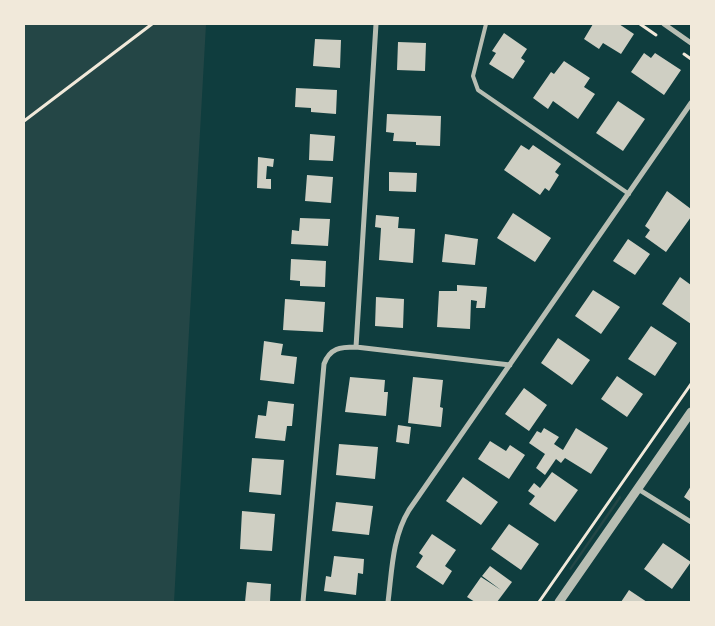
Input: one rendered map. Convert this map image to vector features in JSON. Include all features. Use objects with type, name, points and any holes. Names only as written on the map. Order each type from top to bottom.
[{"type":"street","points":[[356,347],[376,24]]},
{"type":"street","points":[[664,24],[691,43]]},
{"type":"street","points":[[388,602],[396,541],[401,524],[691,103]]},
{"type":"street","points":[[303,602],[324,364],[330,352],[336,348],[356,347],[510,364]]},
{"type":"street","points":[[558,602],[691,412]]},
{"type":"street","points":[[638,489],[691,522]]},
{"type":"lane","points":[[486,24],[473,76],[478,90],[629,194]]},
{"type":"path","points":[[24,121],[152,24]]},
{"type":"path","points":[[540,602],[691,384]]},
{"type":"shaded area","points":[[24,24],[206,24],[174,602],[24,602]]},
{"type":"shaded area","points":[[620,495],[621,498],[571,570],[569,569]]},
{"type":"building","points":[[593,24],[619,24],[634,34],[621,54],[603,43],[599,49],[584,39]]},
{"type":"building","points":[[504,33],[527,49],[521,58],[525,61],[513,79],[489,64],[496,53],[492,51]]},
{"type":"building","points":[[315,39],[341,40],[340,68],[313,66]]},
{"type":"building","points":[[398,42],[426,43],[425,71],[397,70]]},
{"type":"building","points":[[644,53],[651,58],[655,53],[681,70],[664,95],[631,72]]},
{"type":"building","points":[[564,61],[590,78],[584,87],[595,94],[578,119],[553,101],[548,109],[533,98],[551,72],[554,74]]},
{"type":"building","points":[[296,88],[337,90],[336,114],[311,112],[311,108],[295,107]]},
{"type":"building","points":[[618,101],[645,119],[623,151],[596,133]]},
{"type":"building","points":[[387,114],[441,116],[440,146],[416,145],[416,142],[393,141],[394,133],[386,132]]},
{"type":"building","points":[[310,134],[335,136],[333,161],[309,160]]},
{"type":"building","points":[[521,145],[529,150],[533,145],[561,164],[555,172],[559,175],[549,191],[545,188],[540,195],[504,170]]},
{"type":"building","points":[[258,157],[274,159],[273,167],[267,166],[266,179],[271,179],[271,189],[257,188]]},
{"type":"building","points":[[389,172],[417,173],[416,192],[389,191]]},
{"type":"building","points":[[307,175],[333,177],[331,203],[305,201]]},
{"type":"building","points":[[667,191],[691,209],[691,217],[666,252],[645,237],[650,230],[645,226]]},
{"type":"building","points":[[513,213],[551,238],[535,262],[497,238]]},
{"type":"building","points":[[376,215],[399,217],[398,228],[415,229],[413,263],[379,260],[381,228],[375,227]]},
{"type":"building","points":[[300,218],[330,219],[328,246],[291,244],[292,230],[299,231]]},
{"type":"building","points":[[445,234],[478,239],[475,265],[442,262]]},
{"type":"building","points":[[628,239],[650,254],[635,275],[613,261]]},
{"type":"building","points":[[291,259],[326,261],[325,287],[300,286],[300,281],[290,280]]},
{"type":"building","points":[[680,277],[691,285],[691,324],[662,304]]},
{"type":"building","points":[[457,285],[487,287],[485,308],[476,308],[477,301],[471,300],[470,329],[437,327],[439,291],[457,291]]},
{"type":"building","points":[[593,290],[620,307],[601,334],[575,316]]},
{"type":"building","points":[[376,297],[404,299],[403,328],[375,326]]},
{"type":"building","points":[[285,299],[325,302],[323,332],[283,330]]},
{"type":"building","points":[[651,326],[677,343],[655,376],[628,359]]},
{"type":"building","points":[[558,338],[590,360],[572,385],[541,363]]},
{"type":"building","points":[[264,341],[283,344],[281,355],[297,357],[294,384],[260,380]]},
{"type":"building","points":[[617,376],[643,394],[627,417],[601,399]]},
{"type":"building","points":[[350,377],[385,380],[384,392],[388,392],[386,416],[345,412]]},
{"type":"building","points":[[413,377],[443,380],[440,407],[443,408],[441,427],[408,423]]},
{"type":"building","points":[[524,388],[547,405],[529,431],[505,414]]},
{"type":"building","points":[[268,401],[294,404],[292,426],[287,426],[285,441],[255,438],[258,415],[266,416]]},
{"type":"building","points":[[398,425],[411,427],[409,444],[396,442]]},
{"type":"building","points":[[544,428],[559,437],[554,444],[563,450],[576,428],[608,448],[591,474],[565,458],[561,463],[556,459],[545,475],[536,468],[545,454],[529,443],[537,431],[541,433]]},
{"type":"building","points":[[490,441],[506,451],[510,445],[525,455],[509,479],[478,459]]},
{"type":"building","points":[[339,444],[378,447],[375,479],[336,475]]},
{"type":"building","points":[[252,458],[284,460],[281,495],[249,492]]},
{"type":"building","points":[[552,472],[578,490],[555,522],[529,504],[535,496],[528,491],[534,483],[540,488]]},
{"type":"building","points":[[463,477],[498,502],[481,525],[446,501]]},
{"type":"building","points":[[691,486],[691,502],[684,497]]},
{"type":"building","points":[[336,502],[373,506],[369,535],[332,531]]},
{"type":"building","points":[[242,511],[275,514],[272,551],[240,549]]},
{"type":"building","points":[[509,524],[539,544],[521,570],[491,549]]},
{"type":"building","points":[[432,534],[456,550],[445,566],[452,571],[443,585],[416,567],[423,556],[419,553]]},
{"type":"building","points":[[663,543],[691,562],[672,589],[644,569]]},
{"type":"building","points":[[334,556],[364,559],[363,574],[358,573],[356,595],[324,591],[326,576],[331,577]]},
{"type":"building","points":[[490,566],[512,582],[497,602],[475,602],[467,597],[481,577],[501,590],[482,576]]},
{"type":"building","points":[[247,582],[271,584],[270,602],[245,602]]},
{"type":"building","points":[[629,590],[647,602],[621,602]]}]
